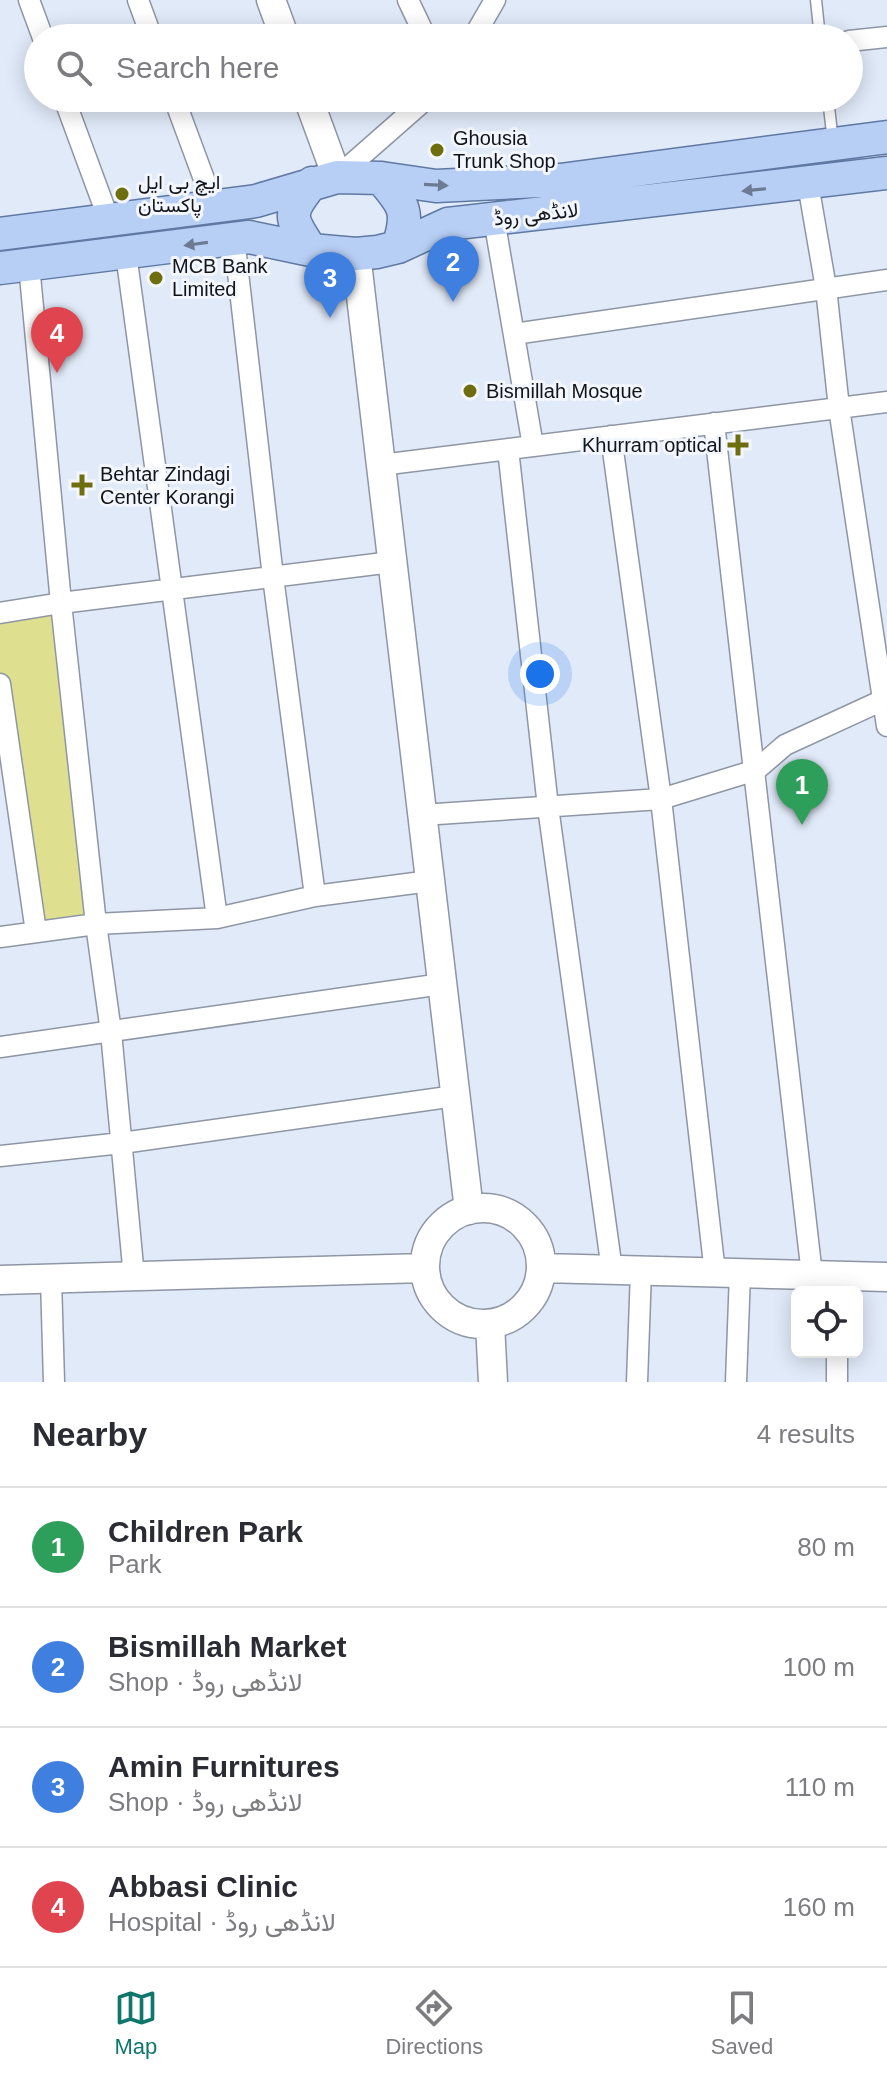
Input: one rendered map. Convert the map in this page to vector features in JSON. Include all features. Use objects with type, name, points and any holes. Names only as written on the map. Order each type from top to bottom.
[{"type":"main road","name":"لانڈھی روڈ","points":[[0,234],[256,201],[325,180],[381,178],[436,186],[560,180],[887,137]]},
{"type":"main road","name":"لانڈھی روڈ","points":[[15,267],[249,237],[311,250],[356,254],[377,252],[398,247],[448,224],[887,173]]},
{"type":"main road","points":[[381,178],[404,210],[405,225],[398,247]]},
{"type":"main road","points":[[311,250],[292,217],[296,203],[325,180]]},
{"type":"street","points":[[29,0],[38,24]]},
{"type":"street","points":[[138,0],[147,24]]},
{"type":"street","points":[[271,0],[280,24]]},
{"type":"street","points":[[408,0],[419,24]]},
{"type":"street","points":[[481,24],[495,0]]},
{"type":"street","points":[[863,40],[887,37]]},
{"type":"street","points":[[69,112],[109,220]]},
{"type":"street","points":[[179,112],[214,206]]},
{"type":"street","points":[[311,112],[325,180],[410,112]]},
{"type":"street","points":[[808,184],[826,288],[839,408],[887,725]]},
{"type":"street","points":[[494,219],[533,446]]},
{"type":"street","points":[[234,238],[273,577],[315,896]]},
{"type":"street","points":[[126,254],[217,918]]},
{"type":"street","points":[[356,254],[469,1210]]},
{"type":"street","points":[[15,267],[61,603],[111,1032],[134,1277]]},
{"type":"street","points":[[514,334],[887,280]]},
{"type":"street","points":[[381,465],[887,402]]},
{"type":"street","points":[[714,423],[756,770],[830,1281]]},
{"type":"street","points":[[611,436],[728,1273],[736,1382]]},
{"type":"street","points":[[508,449],[548,807],[612,1270]]},
{"type":"street","points":[[0,613],[392,562]]},
{"type":"street","points":[[0,684],[36,932]]},
{"type":"street","points":[[422,815],[661,799],[756,770],[785,745],[883,700]]},
{"type":"street","points":[[0,937],[96,924],[217,918],[315,896],[430,881]]},
{"type":"street","points":[[0,1047],[442,984]]},
{"type":"street","points":[[0,1156],[122,1143],[455,1096]]},
{"type":"street","points":[[488,1209],[507,1213],[523,1224],[535,1240],[542,1268],[534,1294],[523,1308],[508,1319],[490,1324],[462,1320],[438,1304],[429,1287],[425,1268],[428,1249],[436,1232],[451,1218],[469,1210],[488,1209]]},
{"type":"street","points":[[0,1280],[425,1268]]},
{"type":"street","points":[[542,1268],[728,1273],[830,1281],[887,1277]]},
{"type":"street","points":[[637,1382],[641,1271]]},
{"type":"street","points":[[51,1279],[54,1382]]},
{"type":"street","points":[[490,1324],[493,1382]]},
{"type":"street","points":[[837,1358],[837,1382]]},
{"type":"lane","points":[[816,0],[819,24]]},
{"type":"lane","points":[[830,112],[834,144]]},
{"type":"green space","points":[[61,603],[96,924],[36,932],[0,684],[0,613]]},
{"type":"place","name":"Ghousia Trunk Shop","points":[[437,150]]},
{"type":"place","name":"ایچ بی ایل پاکستان","points":[[122,194]]},
{"type":"place","name":"MCB Bank Limited","points":[[156,278]]},
{"type":"place","name":"Bismillah Market","points":[[453,302]]},
{"type":"place","name":"Amin Furnitures","points":[[330,318]]},
{"type":"place","name":"Abbasi Clinic","points":[[57,373]]},
{"type":"place","name":"Bismillah Mosque","points":[[470,391]]},
{"type":"place","name":"Khurram optical","points":[[738,445]]},
{"type":"place","name":"Behtar Zindagi Center Korangi","points":[[82,485]]},
{"type":"place","name":"Children Park","points":[[802,825]]}]
